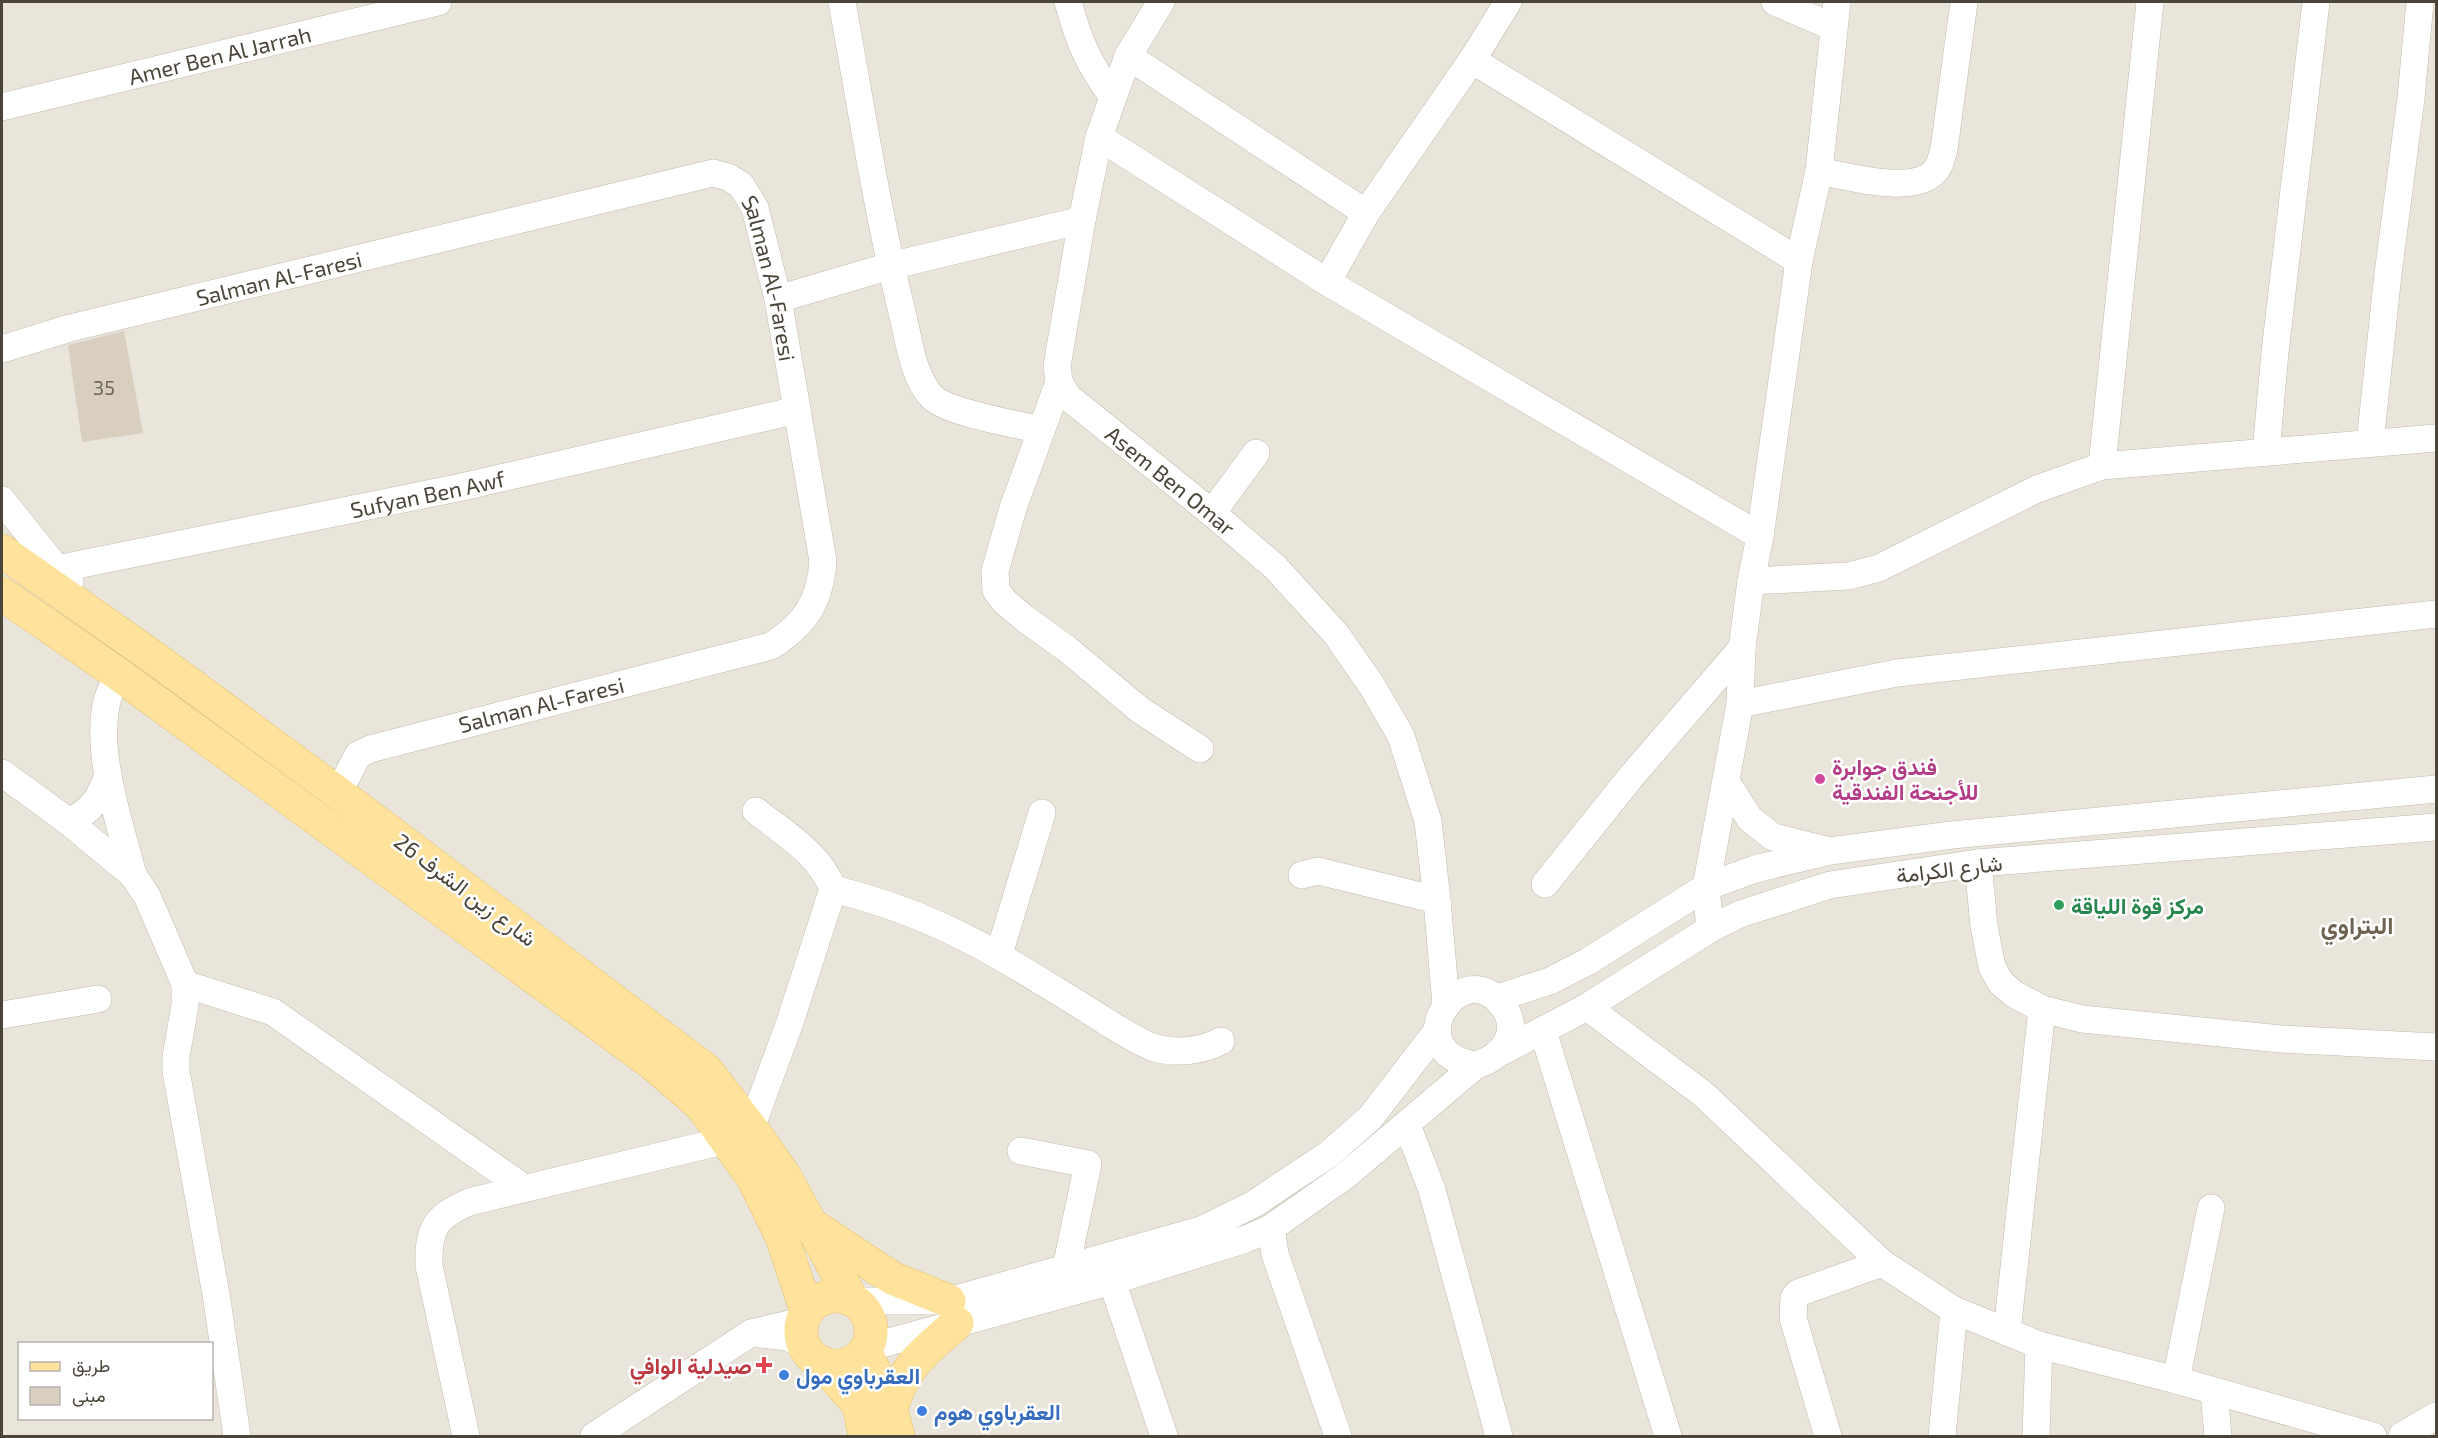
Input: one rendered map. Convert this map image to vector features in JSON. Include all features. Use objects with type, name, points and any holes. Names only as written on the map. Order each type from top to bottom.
[{"type":"main road","name":"شارع زين الشرف 26","points":[[2,551],[153,657],[338,793],[706,1070],[739,1134],[753,1178],[782,1237],[809,1335],[859,1406],[865,1437]]},
{"type":"main road","name":"شارع زين الشرف 26","points":[[2,594],[118,674],[652,1063],[739,1134],[784,1175],[853,1301]]},
{"type":"main road","points":[[811,1225],[892,1278],[953,1312],[908,1369],[898,1388],[895,1423]]},
{"type":"main road","points":[[832,1296],[853,1301],[868,1317],[870,1338],[859,1358],[841,1366],[809,1335],[822,1299],[832,1296]]},
{"type":"main road","points":[[866,1349],[895,1423]]},
{"type":"street","name":"Amer Ben Al Jarrah","points":[[2,107],[438,2]]},
{"type":"street","points":[[842,2],[891,266],[911,350],[921,381],[933,398],[964,411],[1041,430]]},
{"type":"street","points":[[1068,2],[1076,32],[1091,67],[1113,97]]},
{"type":"street","points":[[1161,2],[1128,56],[1099,137],[1057,366],[1059,382],[1013,508],[994,580],[996,590],[1004,601],[1024,618],[1067,649],[1140,710],[1200,749]]},
{"type":"street","points":[[1327,282],[1366,213],[1472,60],[1508,2]]},
{"type":"street","points":[[1710,929],[1706,887],[1740,704],[1742,648],[1750,581],[1760,536],[1776,405],[1799,261],[1819,171],[1835,14],[1775,2]]},
{"type":"street","points":[[1819,171],[1889,183],[1919,182],[1938,168],[1944,149],[1964,2]]},
{"type":"street","points":[[2102,466],[2150,2]]},
{"type":"street","points":[[2266,452],[2275,352],[2316,2]]},
{"type":"street","points":[[2370,443],[2388,274],[2411,98],[2420,2]]},
{"type":"street","points":[[1128,56],[1366,213]]},
{"type":"street","points":[[1472,60],[1799,261]]},
{"type":"street","points":[[1099,137],[1327,282],[1760,536]]},
{"type":"street","name":"Salman Al-Faresi","points":[[2,349],[81,325],[714,173],[728,177],[741,185],[755,208],[778,299],[823,561],[821,582],[810,611],[792,632],[771,646],[382,744],[358,755],[338,793]]},
{"type":"street","points":[[778,299],[891,266],[1082,220]]},
{"type":"street","name":"Asem Ben Omar","points":[[1059,382],[1068,397],[1275,567],[1336,634],[1377,696],[1401,736],[1428,821],[1446,1004]]},
{"type":"street","name":"Sufyan Ben Awf","points":[[57,569],[462,487],[796,410]]},
{"type":"street","points":[[1750,581],[1849,576],[1879,568],[2037,489],[2102,466],[2436,438]]},
{"type":"street","points":[[1212,513],[1256,453]]},
{"type":"street","points":[[2,500],[57,569],[153,657]]},
{"type":"street","points":[[1740,704],[1897,673],[2436,614]]},
{"type":"street","points":[[1545,884],[1630,778],[1742,648]]},
{"type":"street","points":[[118,674],[106,704],[108,774],[133,875]]},
{"type":"street","points":[[69,822],[83,815],[95,804],[104,790],[108,774]]},
{"type":"street","points":[[4,779],[69,822],[133,875],[147,896],[185,984],[185,1005],[176,1057],[176,1071],[217,1300],[237,1437]]},
{"type":"street","points":[[1727,783],[1750,819],[1773,837],[1830,851]]},
{"type":"street","name":"شارع الكرامة","points":[[1497,998],[1550,981],[1587,962],[1706,887],[1755,869],[1830,851],[1952,835],[2436,789]]},
{"type":"street","points":[[466,1437],[429,1266],[428,1245],[436,1224],[448,1211],[469,1202],[739,1134],[790,1022],[832,889],[827,873],[815,860],[801,846],[756,811]]},
{"type":"street","points":[[999,954],[1042,813]]},
{"type":"street","name":"شارع الكرامة","points":[[1503,1051],[1587,1007],[1710,929],[1740,914],[1830,885],[1978,863],[2436,827]]},
{"type":"street","points":[[1978,863],[1984,926],[1992,967],[2001,983],[2014,994],[2042,1009],[2082,1019],[2281,1039],[2436,1047]]},
{"type":"street","points":[[1302,875],[1318,871],[1437,900]]},
{"type":"street","points":[[832,889],[886,903],[922,916],[999,954],[1130,1036],[1153,1047],[1173,1052],[1210,1046],[1221,1041]]},
{"type":"street","points":[[1439,933],[1471,990]]},
{"type":"street","points":[[185,984],[273,1012],[524,1188]]},
{"type":"street","points":[[853,1301],[953,1312],[1112,1281],[1246,1239],[1271,1228],[1346,1176],[1476,1065],[1491,1060],[1503,1051],[1510,1033],[1509,1014],[1497,998],[1471,990],[1457,994],[1446,1004],[1439,1016],[1437,1031],[1441,1044],[1450,1056],[1476,1065]]},
{"type":"street","points":[[2,1015],[98,999]]},
{"type":"street","points":[[1587,1007],[1703,1094],[1882,1263],[1954,1310],[2039,1345],[2176,1380],[2339,1431],[2373,1437]]},
{"type":"street","points":[[2007,1332],[2042,1009]]},
{"type":"street","points":[[866,1349],[1066,1268],[1201,1230],[1254,1204],[1286,1185],[1329,1154],[1370,1118],[1437,1031]]},
{"type":"street","points":[[1543,1031],[1668,1437]]},
{"type":"street","points":[[1407,1125],[1432,1190],[1499,1437]]},
{"type":"street","points":[[1021,1151],[1088,1164],[1066,1268]]},
{"type":"street","points":[[2176,1380],[2211,1208]]},
{"type":"street","points":[[1271,1228],[1275,1254],[1338,1437]]},
{"type":"street","points":[[1828,1437],[1793,1318],[1794,1298],[1798,1293],[1882,1263]]},
{"type":"street","points":[[1112,1281],[1164,1437]]},
{"type":"street","points":[[1938,1435],[1954,1310]]},
{"type":"street","points":[[594,1437],[751,1333],[809,1335]]},
{"type":"street","points":[[2036,1437],[2039,1345]]},
{"type":"street","points":[[2214,1392],[2218,1437]]},
{"type":"street","points":[[2402,1437],[2436,1416]]},
{"type":"shaded area","points":[[2,2],[2436,2],[2436,1436],[2,1436]]},
{"type":"building","points":[[124,331],[143,433],[82,442],[68,345]]},
{"type":"place","name":"فندق جوابرة للأجنحة الفندقية","points":[[1820,779]]},
{"type":"place","name":"مركز قوة اللياقة","points":[[2059,905]]},
{"type":"place","name":"صيدلية الوافي","points":[[764,1365]]},
{"type":"place","name":"العقرباوي مول","points":[[784,1375]]},
{"type":"place","name":"العقرباوي هوم","points":[[922,1411]]},
{"type":"district","name":"البتراوي","points":[[2357,924]]}]
